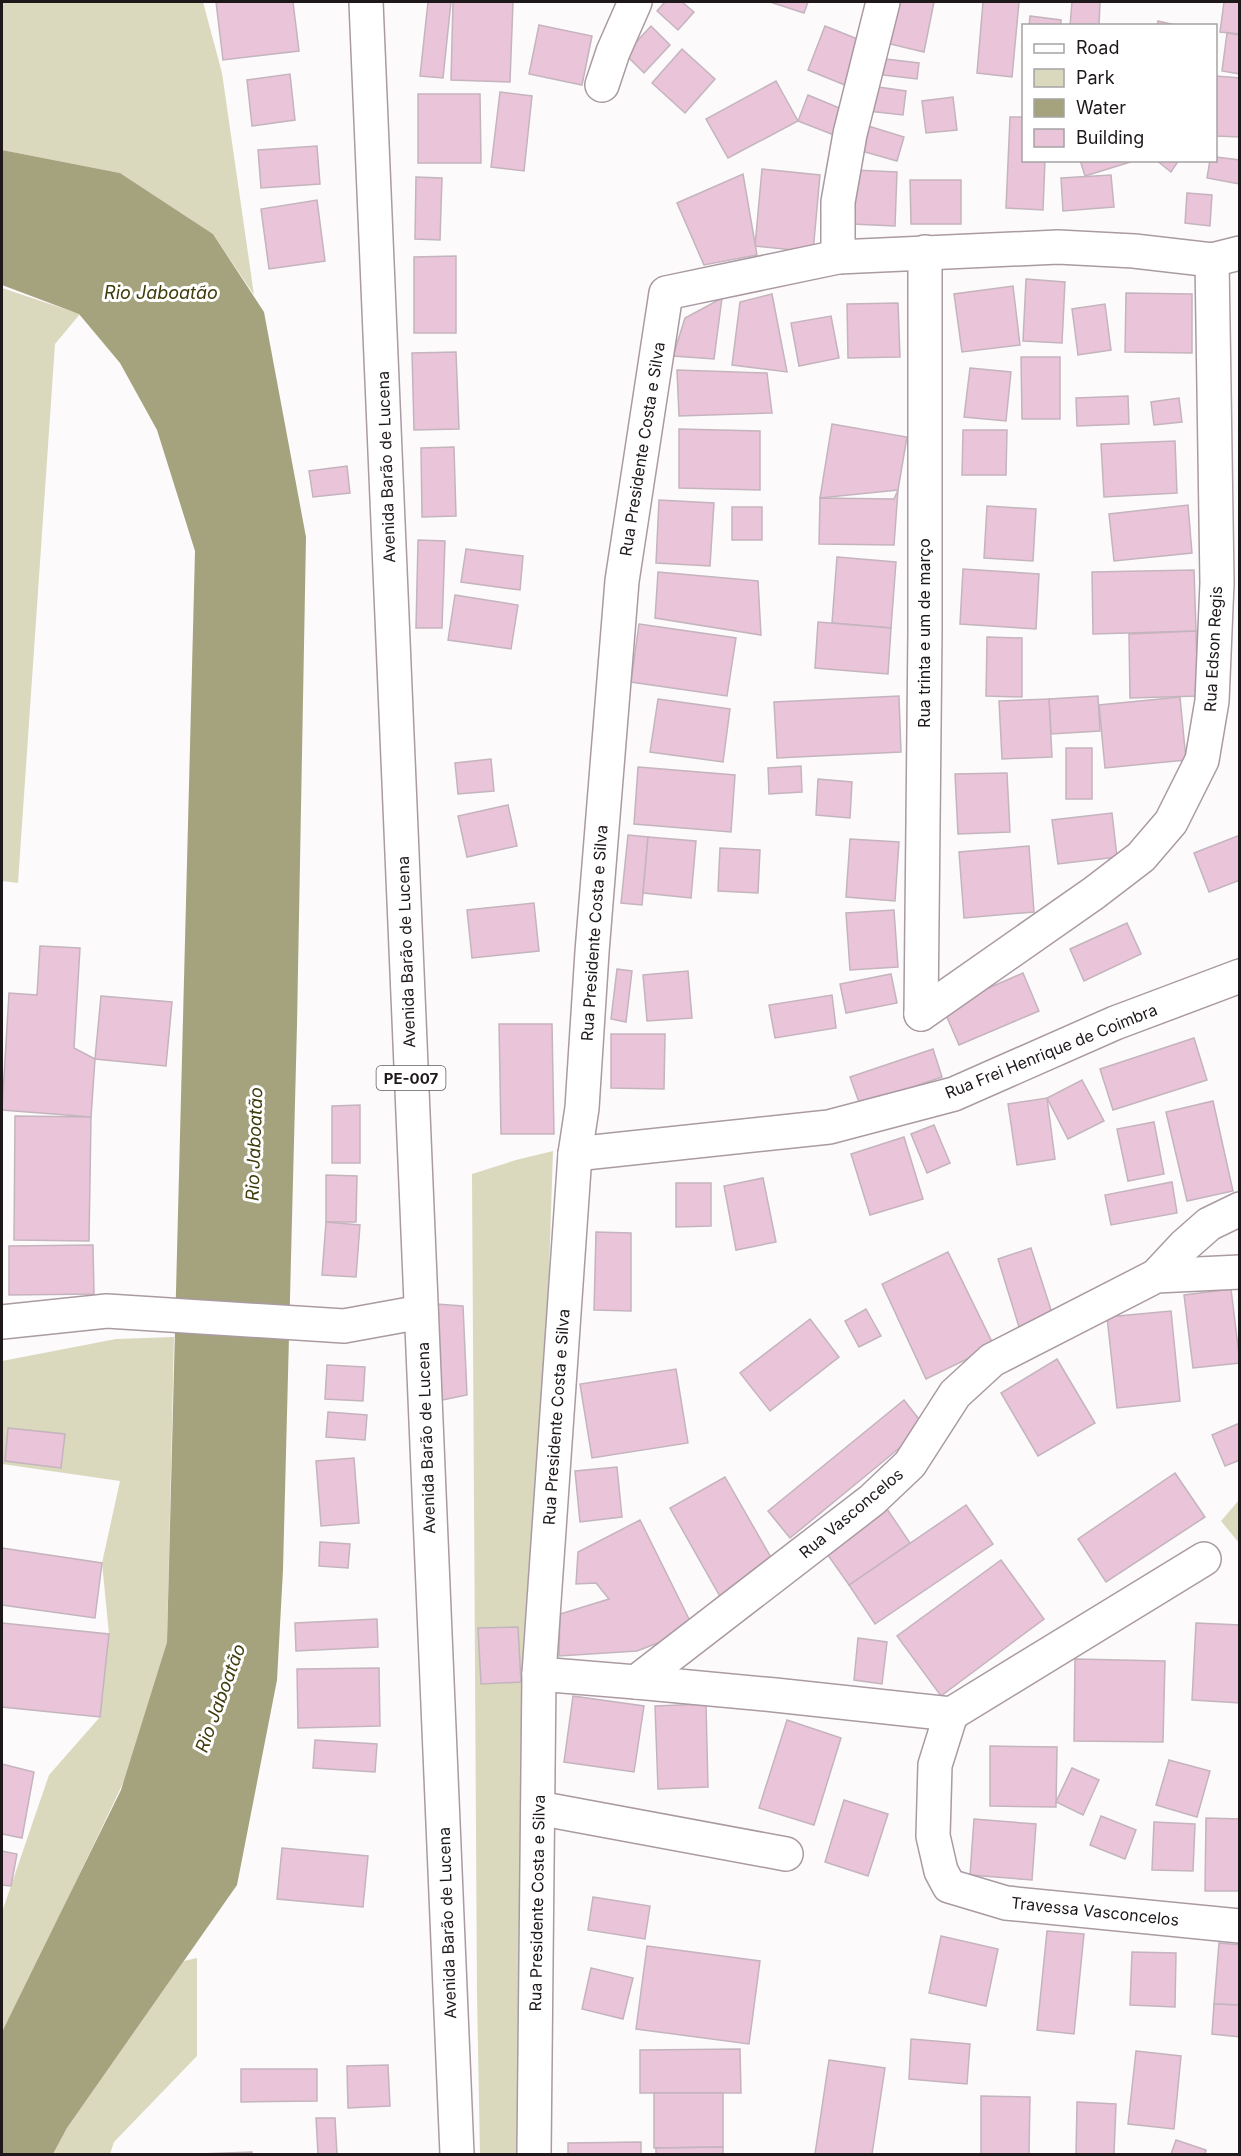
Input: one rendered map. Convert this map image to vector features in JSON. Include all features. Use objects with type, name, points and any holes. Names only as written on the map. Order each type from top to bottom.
[{"type":"street","name":"Avenida Barão de Lucena","points":[[366,2],[457,2154]]},
{"type":"street","points":[[602,85],[613,51],[635,2]]},
{"type":"street","points":[[838,256],[838,201],[850,134],[883,2]]},
{"type":"street","name":"Rua Presidente Costa e Silva","points":[[534,2154],[539,1674],[574,1154],[582,1108],[592,952],[622,581],[666,293],[838,256],[1058,247],[1226,256]]},
{"type":"street","name":"Rua trinta e um de março","points":[[921,1014],[925,632],[925,252]]},
{"type":"street","name":"Rua Edson Regis","points":[[921,1014],[1094,893],[1141,857],[1171,822],[1202,760],[1228,582],[1226,256]]},
{"type":"street","name":"Rua Frei Henrique de Coimbra","points":[[574,1154],[829,1127],[954,1094],[1115,1023],[1239,976]]},
{"type":"street","points":[[1156,1276],[1184,1245],[1209,1224],[1239,1209]]},
{"type":"street","name":"Rua Vasconcelos","points":[[636,1683],[872,1500],[910,1464],[955,1394],[992,1360],[1156,1276],[1239,1272]]},
{"type":"street","points":[[2,1322],[107,1311],[344,1326],[421,1312]]},
{"type":"street","points":[[539,1674],[775,1695],[951,1714],[1204,1559]]},
{"type":"street","name":"Travessa Vasconcelos","points":[[951,1714],[935,1765],[933,1836],[941,1871],[950,1886],[1006,1903],[1239,1926]]},
{"type":"street","points":[[538,1808],[786,1854]]},
{"type":"green space","points":[[2,2],[203,2],[222,73],[254,295],[213,234],[120,173],[2,150]]},
{"type":"green space","points":[[2,288],[80,314],[55,344],[18,883],[2,881]]},
{"type":"green space","points":[[553,1151],[520,2154],[480,2154],[472,1174]]},
{"type":"green space","points":[[174,1337],[167,1642],[125,1779],[2,2032],[2,1912],[49,1775],[100,1717],[109,1634],[102,1563],[120,1481],[2,1464],[2,1361],[116,1339]]},
{"type":"green space","points":[[1239,1500],[1240,1543],[1221,1521]]},
{"type":"green space","points":[[197,1958],[197,2056],[114,2142],[110,2154],[53,2154],[67,2128],[184,1961]]},
{"type":"water","name":"Rio Jaboatão","points":[[2,150],[120,173],[213,234],[264,312],[306,537],[297,1025],[283,1570],[277,1680],[237,1885],[67,2128],[53,2154],[2,2154],[2,2032],[121,1790],[167,1642],[195,551],[157,430],[120,363],[79,314],[2,285]]},
{"type":"building","points":[[216,2],[293,2],[299,51],[223,60]]},
{"type":"building","points":[[428,2],[451,2],[443,78],[420,76]]},
{"type":"building","points":[[453,2],[513,2],[510,82],[451,80]]},
{"type":"building","points":[[665,2],[682,2],[694,12],[678,30],[657,11]]},
{"type":"building","points":[[770,2],[808,2],[804,13]]},
{"type":"building","points":[[894,2],[934,2],[924,52],[886,43]]},
{"type":"building","points":[[983,2],[1019,2],[1012,77],[977,73]]},
{"type":"building","points":[[1072,2],[1100,2],[1099,24],[1070,24]]},
{"type":"building","points":[[1224,2],[1240,2],[1240,34],[1220,32]]},
{"type":"building","points":[[1030,16],[1061,20],[1061,24],[1029,24]]},
{"type":"building","points":[[539,25],[592,36],[582,85],[529,74]]},
{"type":"building","points":[[651,26],[670,45],[644,73],[625,54]]},
{"type":"building","points":[[825,26],[870,44],[852,88],[808,70]]},
{"type":"building","points":[[1227,33],[1240,35],[1240,74],[1222,71]]},
{"type":"building","points":[[682,49],[715,79],[685,113],[652,83]]},
{"type":"building","points":[[877,58],[919,63],[917,79],[875,74]]},
{"type":"building","points":[[290,74],[295,120],[252,126],[247,80]]},
{"type":"building","points":[[1217,76],[1240,78],[1240,137],[1217,136]]},
{"type":"building","points":[[776,81],[798,121],[728,158],[706,119]]},
{"type":"building","points":[[871,86],[906,91],[903,115],[868,111]]},
{"type":"building","points":[[500,92],[532,96],[524,171],[491,167]]},
{"type":"building","points":[[418,94],[480,94],[481,163],[418,163]]},
{"type":"building","points":[[808,95],[844,110],[834,135],[798,121]]},
{"type":"building","points":[[953,97],[957,130],[926,133],[922,101]]},
{"type":"building","points":[[1010,117],[1022,117],[1022,162],[1045,162],[1043,210],[1006,208]]},
{"type":"building","points":[[865,125],[904,137],[897,161],[858,150]]},
{"type":"building","points":[[317,146],[320,184],[261,188],[258,150]]},
{"type":"building","points":[[1217,157],[1240,160],[1240,184],[1207,178],[1210,162],[1217,162]]},
{"type":"building","points":[[1081,162],[1131,162],[1085,176]]},
{"type":"building","points":[[1158,162],[1178,162],[1171,172]]},
{"type":"building","points":[[762,169],[820,175],[813,252],[755,246]]},
{"type":"building","points":[[854,170],[897,172],[895,226],[852,224]]},
{"type":"building","points":[[743,174],[757,255],[704,265],[677,203]]},
{"type":"building","points":[[1111,175],[1114,207],[1063,211],[1061,178]]},
{"type":"building","points":[[416,177],[442,178],[440,240],[415,239]]},
{"type":"building","points":[[910,180],[961,180],[961,224],[911,224]]},
{"type":"building","points":[[1187,193],[1212,195],[1210,226],[1185,223]]},
{"type":"building","points":[[317,200],[325,261],[269,269],[261,209]]},
{"type":"building","points":[[456,256],[456,333],[414,333],[414,257]]},
{"type":"building","points":[[1026,279],[1065,282],[1062,343],[1023,341]]},
{"type":"building","points":[[1013,286],[1020,345],[962,352],[954,294]]},
{"type":"building","points":[[1126,293],[1192,294],[1192,353],[1125,352]]},
{"type":"building","points":[[772,294],[787,372],[732,365],[740,302]]},
{"type":"building","points":[[722,298],[714,359],[673,356],[685,318]]},
{"type":"building","points":[[898,303],[900,357],[848,358],[847,304]]},
{"type":"building","points":[[1105,304],[1111,350],[1078,355],[1072,309]]},
{"type":"building","points":[[831,316],[839,358],[799,366],[791,323]]},
{"type":"building","points":[[456,352],[459,429],[414,430],[412,353]]},
{"type":"building","points":[[1021,357],[1060,357],[1060,419],[1022,419]]},
{"type":"building","points":[[970,368],[1011,372],[1006,421],[964,417]]},
{"type":"building","points":[[677,370],[767,373],[772,413],[679,416]]},
{"type":"building","points":[[1128,396],[1129,424],[1077,426],[1076,398]]},
{"type":"building","points":[[1179,398],[1182,422],[1154,425],[1151,402]]},
{"type":"building","points":[[832,424],[907,437],[898,490],[820,498]]},
{"type":"building","points":[[679,429],[760,431],[760,490],[679,488]]},
{"type":"building","points":[[963,430],[1007,430],[1006,475],[962,475]]},
{"type":"building","points":[[1175,441],[1177,493],[1104,497],[1101,444]]},
{"type":"building","points":[[454,447],[456,516],[422,517],[421,448]]},
{"type":"building","points":[[347,466],[350,493],[313,497],[309,471]]},
{"type":"building","points":[[898,490],[894,545],[819,544],[820,498],[894,499]]},
{"type":"building","points":[[659,500],[714,503],[710,566],[656,563]]},
{"type":"building","points":[[1188,505],[1192,553],[1114,561],[1109,514]]},
{"type":"building","points":[[987,506],[1036,509],[1033,561],[984,558]]},
{"type":"building","points":[[732,507],[762,507],[762,540],[732,540]]},
{"type":"building","points":[[418,540],[445,541],[442,628],[416,628]]},
{"type":"building","points":[[466,549],[523,556],[520,590],[461,582]]},
{"type":"building","points":[[837,557],[896,562],[891,628],[832,623]]},
{"type":"building","points":[[963,569],[1039,574],[1036,629],[960,624]]},
{"type":"building","points":[[1194,570],[1196,631],[1093,634],[1092,572]]},
{"type":"building","points":[[658,572],[758,581],[761,635],[655,618]]},
{"type":"building","points":[[455,595],[518,605],[511,649],[448,640]]},
{"type":"building","points":[[818,622],[891,628],[888,674],[815,668]]},
{"type":"building","points":[[639,624],[736,638],[727,696],[631,682]]},
{"type":"building","points":[[1196,631],[1198,696],[1130,698],[1129,634]]},
{"type":"building","points":[[987,637],[1022,638],[1022,697],[986,696]]},
{"type":"building","points":[[899,696],[901,752],[777,758],[774,702]]},
{"type":"building","points":[[1098,696],[1100,731],[1051,734],[1049,699]]},
{"type":"building","points":[[1180,697],[1186,760],[1105,768],[1099,705]]},
{"type":"building","points":[[658,699],[730,709],[723,762],[650,752]]},
{"type":"building","points":[[1049,699],[1052,757],[1002,759],[999,701]]},
{"type":"building","points":[[1066,748],[1092,748],[1092,799],[1066,799]]},
{"type":"building","points":[[491,759],[494,791],[458,794],[455,763]]},
{"type":"building","points":[[801,766],[802,792],[769,794],[768,768]]},
{"type":"building","points":[[638,767],[735,775],[731,832],[634,824]]},
{"type":"building","points":[[1007,773],[1010,832],[958,834],[955,774]]},
{"type":"building","points":[[818,779],[852,782],[850,818],[816,815]]},
{"type":"building","points":[[508,805],[517,846],[467,857],[458,816]]},
{"type":"building","points":[[1112,813],[1117,857],[1058,864],[1052,820]]},
{"type":"building","points":[[628,835],[648,837],[642,905],[621,903]]},
{"type":"building","points":[[1240,835],[1240,880],[1209,892],[1194,853]]},
{"type":"building","points":[[648,837],[696,841],[691,898],[643,893]]},
{"type":"building","points":[[850,839],[899,842],[895,901],[846,897]]},
{"type":"building","points":[[1029,846],[1034,912],[964,918],[959,852]]},
{"type":"building","points":[[720,848],[760,850],[758,893],[718,891]]},
{"type":"building","points":[[534,903],[539,951],[472,958],[467,910]]},
{"type":"building","points":[[894,910],[898,967],[850,970],[846,913]]},
{"type":"building","points":[[1127,923],[1141,954],[1084,981],[1070,949]]},
{"type":"building","points":[[40,946],[80,948],[74,1048],[95,1059],[91,1117],[2,1110],[9,993],[37,995]]},
{"type":"building","points":[[617,969],[632,971],[626,1022],[611,1019]]},
{"type":"building","points":[[688,971],[692,1018],[647,1021],[643,975]]},
{"type":"building","points":[[1023,973],[1039,1011],[959,1045],[943,1008]]},
{"type":"building","points":[[891,974],[897,1003],[846,1013],[840,984]]},
{"type":"building","points":[[832,995],[836,1028],[775,1038],[769,1005]]},
{"type":"building","points":[[101,996],[172,1002],[166,1066],[95,1059]]},
{"type":"building","points":[[499,1024],[552,1024],[554,1134],[501,1134]]},
{"type":"building","points":[[611,1034],[665,1034],[664,1089],[611,1088]]},
{"type":"building","points":[[1194,1038],[1207,1080],[1113,1110],[1100,1069]]},
{"type":"building","points":[[933,1049],[942,1077],[860,1105],[850,1077]]},
{"type":"building","points":[[1082,1080],[1104,1121],[1068,1139],[1047,1098]]},
{"type":"building","points":[[1047,1098],[1055,1159],[1017,1165],[1008,1104]]},
{"type":"building","points":[[1213,1101],[1233,1191],[1187,1201],[1166,1112]]},
{"type":"building","points":[[360,1105],[360,1163],[332,1163],[332,1106]]},
{"type":"building","points":[[15,1116],[91,1117],[89,1241],[14,1240]]},
{"type":"building","points":[[1154,1122],[1164,1174],[1128,1181],[1117,1129]]},
{"type":"building","points":[[934,1125],[950,1163],[927,1173],[911,1134]]},
{"type":"building","points":[[904,1137],[923,1199],[870,1215],[851,1154]]},
{"type":"building","points":[[326,1175],[357,1176],[356,1222],[326,1222]]},
{"type":"building","points":[[763,1178],[776,1242],[736,1250],[724,1186]]},
{"type":"building","points":[[1172,1182],[1177,1213],[1111,1225],[1105,1195]]},
{"type":"building","points":[[676,1183],[711,1183],[711,1226],[676,1227]]},
{"type":"building","points":[[326,1222],[360,1225],[356,1277],[322,1275]]},
{"type":"building","points":[[596,1232],[631,1233],[631,1311],[594,1310]]},
{"type":"building","points":[[93,1245],[94,1294],[9,1295],[9,1246]]},
{"type":"building","points":[[1031,1248],[1053,1316],[1019,1327],[998,1259]]},
{"type":"building","points":[[948,1252],[994,1346],[926,1379],[882,1284]]},
{"type":"building","points":[[1231,1289],[1240,1363],[1193,1368],[1184,1295]]},
{"type":"building","points":[[436,1304],[463,1306],[467,1395],[442,1400]]},
{"type":"building","points":[[866,1309],[881,1336],[859,1347],[845,1321]]},
{"type":"building","points":[[1171,1311],[1180,1401],[1117,1408],[1107,1317]]},
{"type":"building","points":[[810,1319],[839,1357],[770,1411],[740,1373]]},
{"type":"building","points":[[1057,1359],[1095,1423],[1038,1456],[1001,1393]]},
{"type":"building","points":[[327,1365],[365,1367],[363,1401],[325,1399]]},
{"type":"building","points":[[676,1369],[688,1443],[592,1458],[580,1384]]},
{"type":"building","points":[[904,1400],[925,1427],[790,1538],[768,1511]]},
{"type":"building","points":[[328,1412],[367,1415],[365,1440],[326,1437]]},
{"type":"building","points":[[1240,1423],[1240,1460],[1225,1466],[1212,1435]]},
{"type":"building","points":[[8,1428],[65,1434],[61,1468],[5,1461]]},
{"type":"building","points":[[354,1458],[359,1523],[321,1526],[316,1461]]},
{"type":"building","points":[[617,1467],[622,1517],[580,1522],[575,1471]]},
{"type":"building","points":[[1175,1473],[1205,1517],[1106,1582],[1078,1539]]},
{"type":"building","points":[[725,1477],[777,1568],[722,1600],[670,1508]]},
{"type":"building","points":[[966,1505],[993,1544],[875,1624],[849,1585]]},
{"type":"building","points":[[887,1509],[910,1543],[849,1585],[825,1551]]},
{"type":"building","points":[[640,1520],[694,1629],[637,1651],[559,1656],[560,1614],[609,1599],[596,1583],[576,1584],[578,1552]]},
{"type":"building","points":[[320,1542],[350,1544],[348,1568],[319,1566]]},
{"type":"building","points":[[2,1548],[102,1563],[95,1618],[2,1605]]},
{"type":"building","points":[[1001,1560],[1044,1619],[941,1696],[897,1636]]},
{"type":"building","points":[[377,1619],[378,1647],[296,1651],[295,1623]]},
{"type":"building","points":[[2,1623],[109,1634],[100,1717],[2,1707]]},
{"type":"building","points":[[1196,1623],[1240,1625],[1240,1703],[1192,1700]]},
{"type":"building","points":[[518,1627],[521,1682],[481,1684],[478,1628]]},
{"type":"building","points":[[858,1638],[887,1642],[882,1684],[854,1680]]},
{"type":"building","points":[[1075,1659],[1165,1661],[1163,1742],[1074,1741]]},
{"type":"building","points":[[379,1668],[380,1726],[298,1728],[297,1669]]},
{"type":"building","points":[[573,1696],[644,1706],[634,1772],[564,1762]]},
{"type":"building","points":[[706,1704],[708,1787],[658,1789],[655,1706]]},
{"type":"building","points":[[787,1720],[841,1738],[814,1825],[759,1808]]},
{"type":"building","points":[[315,1740],[377,1744],[375,1772],[313,1768]]},
{"type":"building","points":[[990,1746],[1057,1747],[1056,1807],[990,1806]]},
{"type":"building","points":[[1169,1760],[1210,1771],[1197,1817],[1156,1805]]},
{"type":"building","points":[[2,1764],[34,1772],[22,1838],[2,1834]]},
{"type":"building","points":[[1072,1768],[1099,1780],[1083,1815],[1056,1802]]},
{"type":"building","points":[[844,1800],[888,1814],[868,1876],[825,1862]]},
{"type":"building","points":[[1101,1816],[1136,1830],[1125,1859],[1090,1845]]},
{"type":"building","points":[[1206,1818],[1240,1819],[1240,1891],[1205,1891]]},
{"type":"building","points":[[974,1819],[1036,1824],[1032,1880],[970,1875]]},
{"type":"building","points":[[1154,1822],[1195,1824],[1193,1871],[1152,1870]]},
{"type":"building","points":[[282,1848],[368,1856],[363,1907],[277,1899]]},
{"type":"building","points":[[2,1851],[17,1854],[11,1886],[2,1885]]},
{"type":"building","points":[[593,1897],[650,1906],[645,1939],[588,1930]]},
{"type":"building","points":[[1047,1931],[1084,1934],[1074,2034],[1037,2030]]},
{"type":"building","points":[[941,1936],[998,1949],[986,2006],[929,1993]]},
{"type":"building","points":[[1219,1943],[1240,1945],[1240,2005],[1214,2004]]},
{"type":"building","points":[[647,1946],[760,1961],[749,2044],[636,2029]]},
{"type":"building","points":[[1132,1952],[1176,1953],[1175,2007],[1130,2005]]},
{"type":"building","points":[[591,1968],[633,1978],[623,2019],[582,2009]]},
{"type":"building","points":[[1214,2004],[1240,2005],[1240,2037],[1212,2034]]},
{"type":"building","points":[[911,2039],[970,2044],[967,2084],[909,2079]]},
{"type":"building","points":[[740,2049],[741,2093],[640,2093],[640,2050]]},
{"type":"building","points":[[1136,2051],[1181,2056],[1174,2129],[1128,2124]]},
{"type":"building","points":[[829,2060],[885,2068],[872,2154],[815,2154]]},
{"type":"building","points":[[388,2065],[390,2106],[348,2108],[347,2066]]},
{"type":"building","points":[[241,2069],[317,2069],[317,2101],[241,2102]]},
{"type":"building","points":[[654,2093],[723,2093],[723,2147],[654,2148]]},
{"type":"building","points":[[981,2096],[1030,2097],[1029,2154],[981,2154]]},
{"type":"building","points":[[1077,2102],[1116,2104],[1114,2154],[1076,2154]]},
{"type":"building","points":[[316,2118],[335,2118],[337,2154],[318,2154]]},
{"type":"building","points":[[1176,2140],[1206,2150],[1205,2154],[1171,2154]]},
{"type":"building","points":[[641,2142],[641,2154],[568,2154],[568,2143]]},
{"type":"building","points":[[723,2147],[723,2154],[656,2154],[656,2148]]},
{"type":"building","points":[[252,2152],[252,2154],[199,2154]]}]
